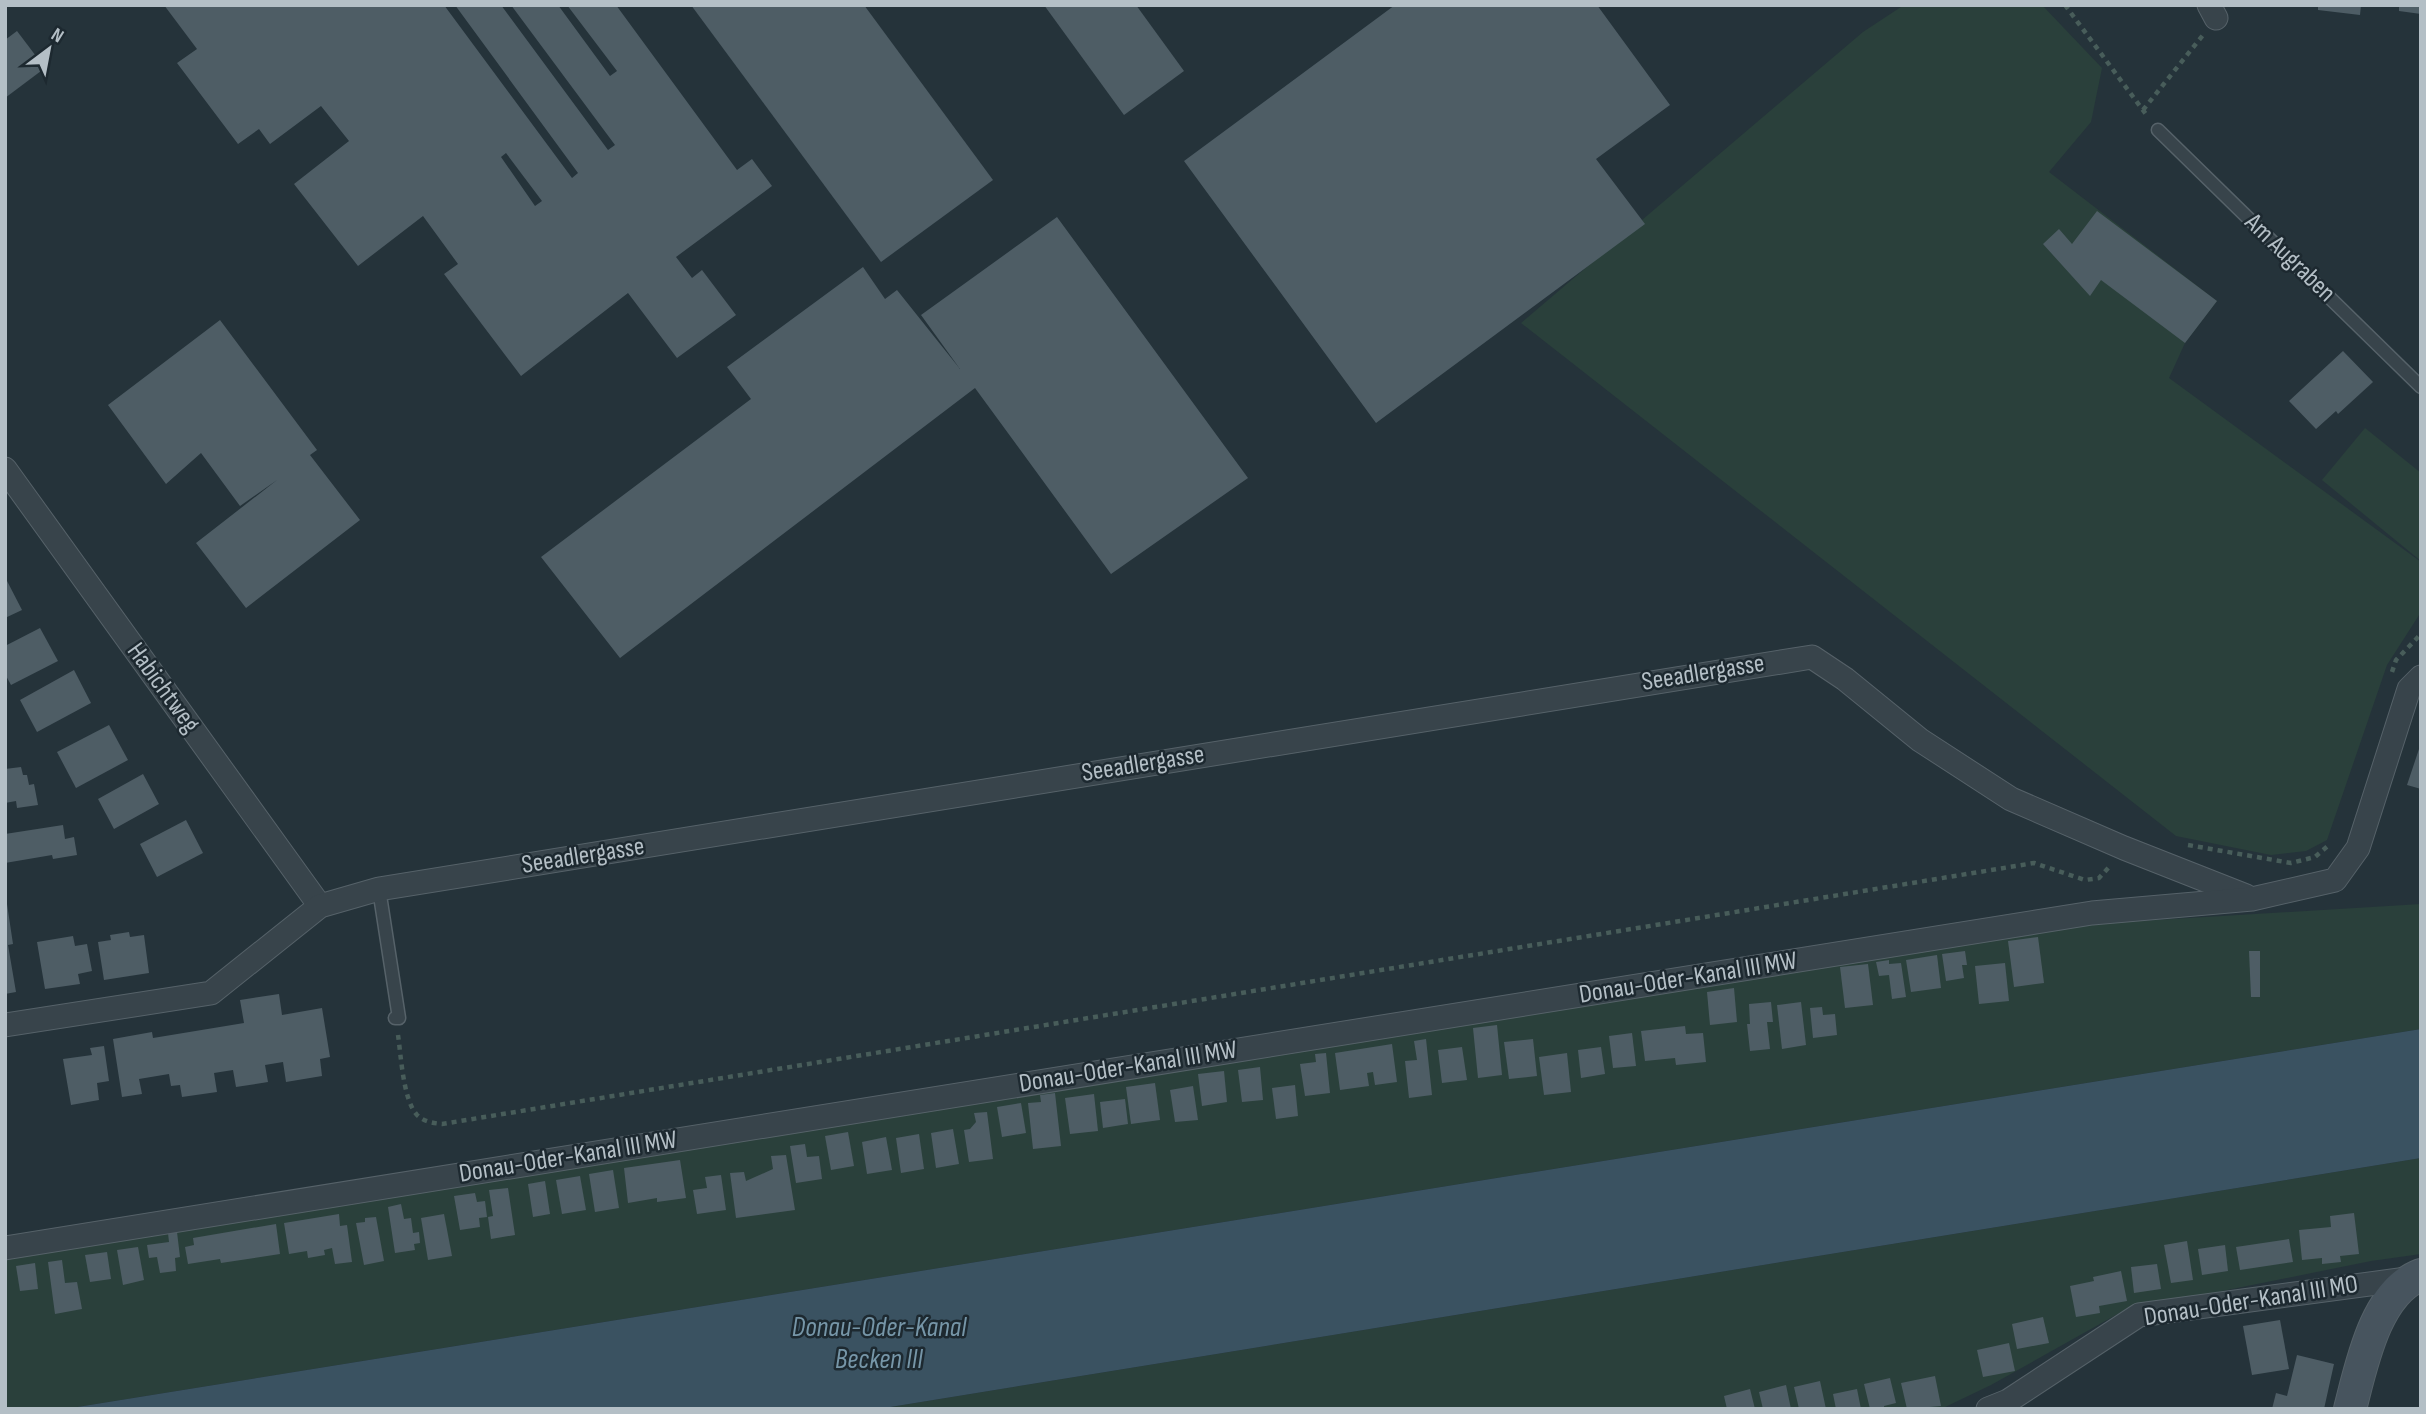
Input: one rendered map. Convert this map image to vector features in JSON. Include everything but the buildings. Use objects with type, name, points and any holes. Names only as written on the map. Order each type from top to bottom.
[{"type":"street","name":"Habichtweg","points":[[5,470],[320,906]]},
{"type":"street","name":"Seeadlergasse","points":[[5,1025],[211,993],[320,906],[379,889],[1812,657],[1845,678],[1920,740],[2011,799],[2252,899]]},
{"type":"street","name":"Donau-Oder-Kanal III MW","points":[[5,1248],[2078,915],[2252,899],[2336,880],[2358,848],[2409,689],[2421,677]]},
{"type":"street","name":"Donau-Oder-Kanal III MO","points":[[1988,1409],[2008,1401],[2139,1315],[2417,1276]]},
{"type":"street","points":[[2350,1409],[2378,1318],[2392,1296],[2417,1276]]},
{"type":"lane","name":"Am Augraben","points":[[2158,130],[2421,387]]},
{"type":"lane","points":[[379,889],[399,1018],[395,1018]]},
{"type":"path","points":[[2065,5],[2158,130]]},
{"type":"path","points":[[2143,110],[2213,12]]},
{"type":"path","points":[[2388,684],[2396,660],[2421,634]]},
{"type":"path","points":[[2176,842],[2200,849],[2291,863],[2315,856],[2333,841]]},
{"type":"path","points":[[395,1018],[409,1100],[416,1114],[427,1122],[442,1124],[2034,863],[2085,880],[2099,878],[2124,848]]},
{"type":"green space","points":[[1904,5],[2042,5],[2102,68],[2091,122],[2049,172],[2217,301],[2185,343],[2169,378],[2421,562],[2421,612],[2387,665],[2327,840],[2306,851],[2271,855],[2176,836],[1521,323],[1863,32]]},
{"type":"green space","points":[[2365,428],[2421,473],[2421,561],[2322,480]]},
{"type":"green space","points":[[2421,904],[2421,1029],[65,1409],[5,1409],[5,1258],[2090,924]]},
{"type":"green space","points":[[2421,1158],[2421,1254],[2371,1261],[2123,1311],[1991,1385],[1941,1409],[878,1409]]},
{"type":"water","name":"Donau-Oder-Kanal Becken III","points":[[2421,1029],[2421,1158],[878,1409],[65,1409]]}]
